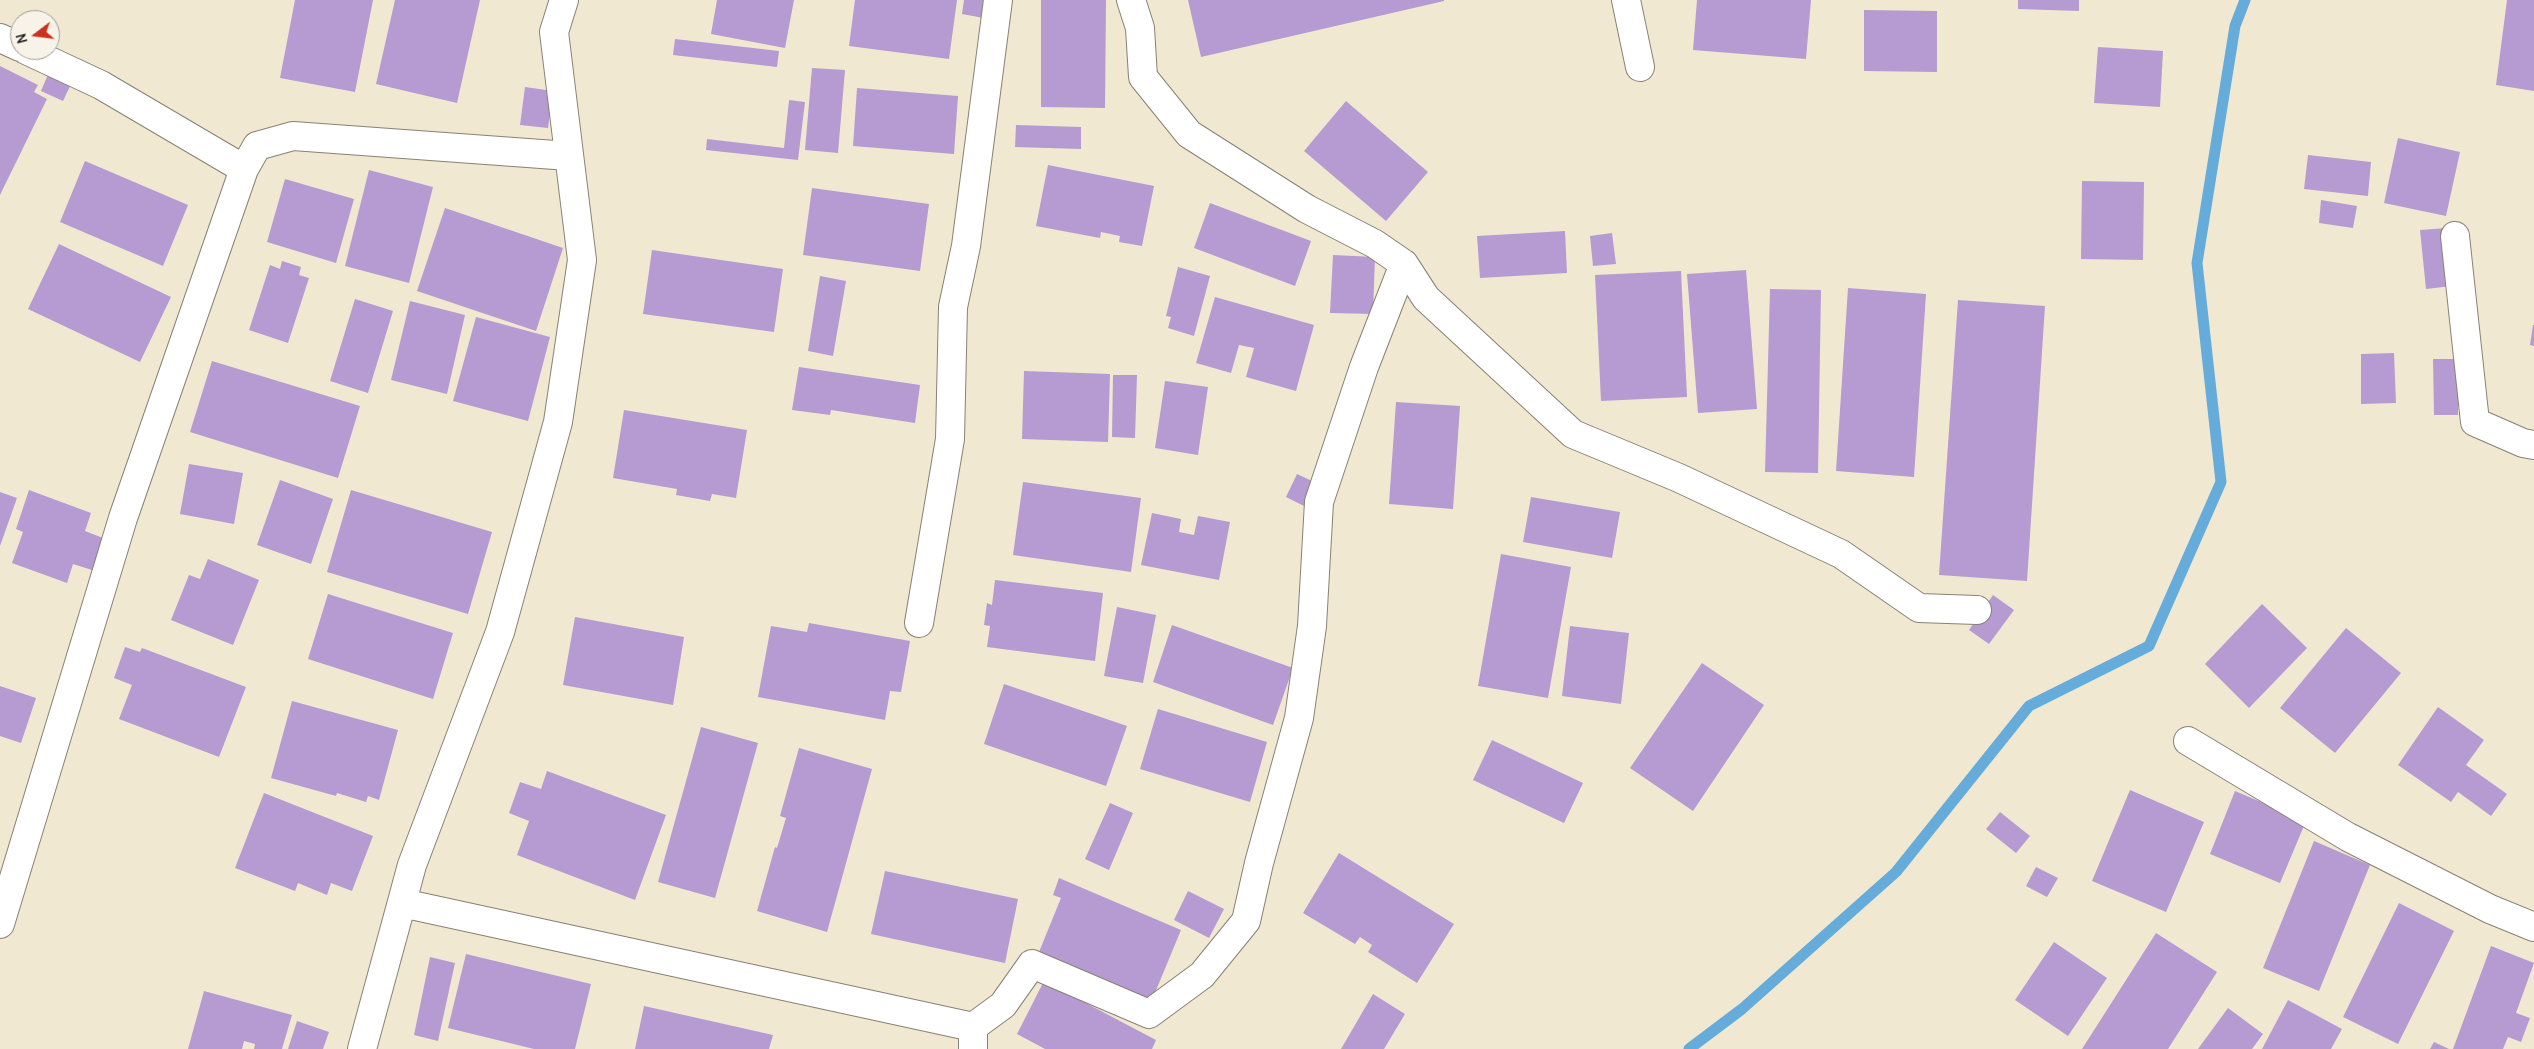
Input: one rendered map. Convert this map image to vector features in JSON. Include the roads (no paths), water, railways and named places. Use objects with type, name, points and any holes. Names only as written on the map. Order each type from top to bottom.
[{"type":"street","points":[[362,1049],[412,865],[500,632],[558,422],[582,260],[554,32],[564,0]]},
{"type":"street","points":[[919,624],[950,439],[953,307],[966,246],[998,0]]},
{"type":"street","points":[[1131,0],[1140,28],[1142,77],[1188,134],[1307,209],[1374,244],[1404,264],[1426,298],[1573,434],[1679,478],[1841,554],[1919,608],[1977,610]]},
{"type":"street","points":[[1626,0],[1640,67]]},
{"type":"street","points":[[47,60],[101,85],[244,169]]},
{"type":"street","points":[[0,924],[123,518],[244,169],[257,146],[292,136],[568,156]]},
{"type":"street","points":[[2455,236],[2475,422],[2523,443],[2534,445]]},
{"type":"street","points":[[402,903],[973,1038],[1003,1005],[1032,964],[1149,1014],[1202,975],[1246,921],[1259,863],[1299,718],[1312,626],[1319,502],[1364,367],[1404,264]]},
{"type":"street","points":[[2188,741],[2348,837],[2490,909],[2534,927]]},
{"type":"waterway","points":[[1689,1049],[1742,1009],[1896,872],[2029,706],[2149,646],[2221,482],[2197,263],[2235,26],[2245,0]]}]
